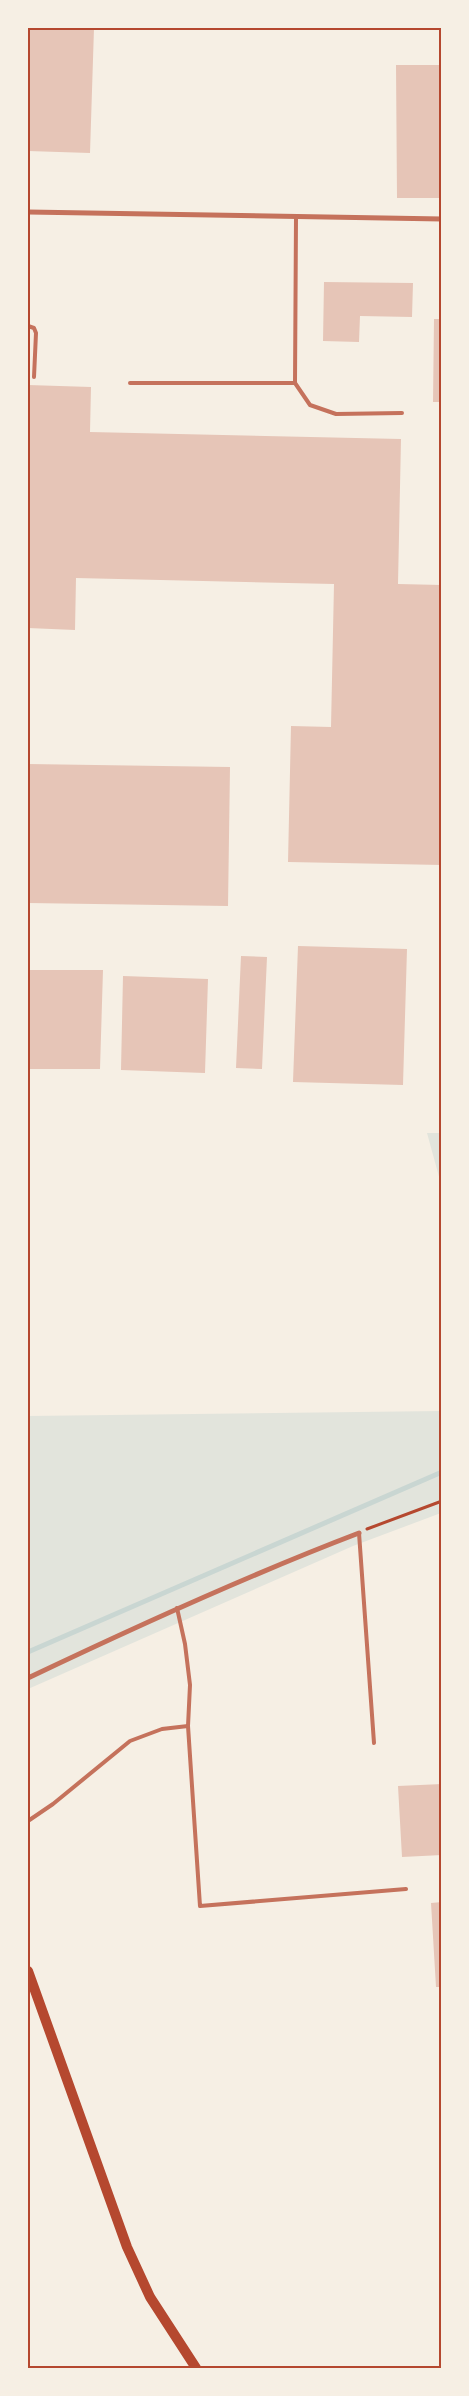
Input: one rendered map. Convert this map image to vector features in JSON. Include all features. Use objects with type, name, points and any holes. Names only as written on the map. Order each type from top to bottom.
[{"type":"main road","points":[[28,1971],[127,2247],[150,2297],[196,2368]]},
{"type":"street","points":[[28,212],[442,219]]},
{"type":"street","points":[[28,1678],[177,1608],[283,1562],[358,1533]]},
{"type":"lane","points":[[296,218],[295,383],[310,406],[336,414],[402,413]]},
{"type":"lane","points":[[28,326],[34,328],[36,333],[34,377]]},
{"type":"lane","points":[[130,383],[295,383]]},
{"type":"lane","points":[[358,1533],[374,1742]]},
{"type":"lane","points":[[177,1608],[185,1644],[190,1685],[188,1726],[200,1906],[406,1889]]},
{"type":"lane","points":[[28,1821],[130,1741],[162,1729],[188,1726]]},
{"type":"path","points":[[358,1533],[442,1501]]},
{"type":"shaded area","points":[[427,1133],[441,1133],[441,1184]]},
{"type":"shaded area","points":[[441,1411],[441,1513],[353,1546],[28,1689],[28,1416]]},
{"type":"building","points":[[28,28],[94,28],[90,153],[28,151]]},
{"type":"building","points":[[396,65],[442,65],[442,198],[397,198]]},
{"type":"building","points":[[324,282],[413,283],[412,317],[360,316],[359,342],[323,341]]},
{"type":"building","points":[[434,319],[442,319],[442,402],[433,402]]},
{"type":"building","points":[[28,385],[91,387],[90,432],[401,439],[398,584],[442,585],[442,865],[288,862],[291,726],[331,727],[334,584],[76,578],[75,630],[28,628]]},
{"type":"building","points":[[28,764],[230,767],[228,906],[28,903]]},
{"type":"building","points":[[298,946],[407,949],[403,1085],[293,1082]]},
{"type":"building","points":[[241,956],[267,957],[262,1069],[236,1068]]},
{"type":"building","points":[[28,970],[103,970],[100,1069],[28,1069]]},
{"type":"building","points":[[123,976],[208,979],[205,1073],[121,1070]]},
{"type":"building","points":[[442,1784],[442,1855],[402,1857],[398,1786]]},
{"type":"building","points":[[442,1902],[442,1987],[436,1987],[431,1903]]},
{"type":"waterway","points":[[28,1652],[442,1472]]}]
